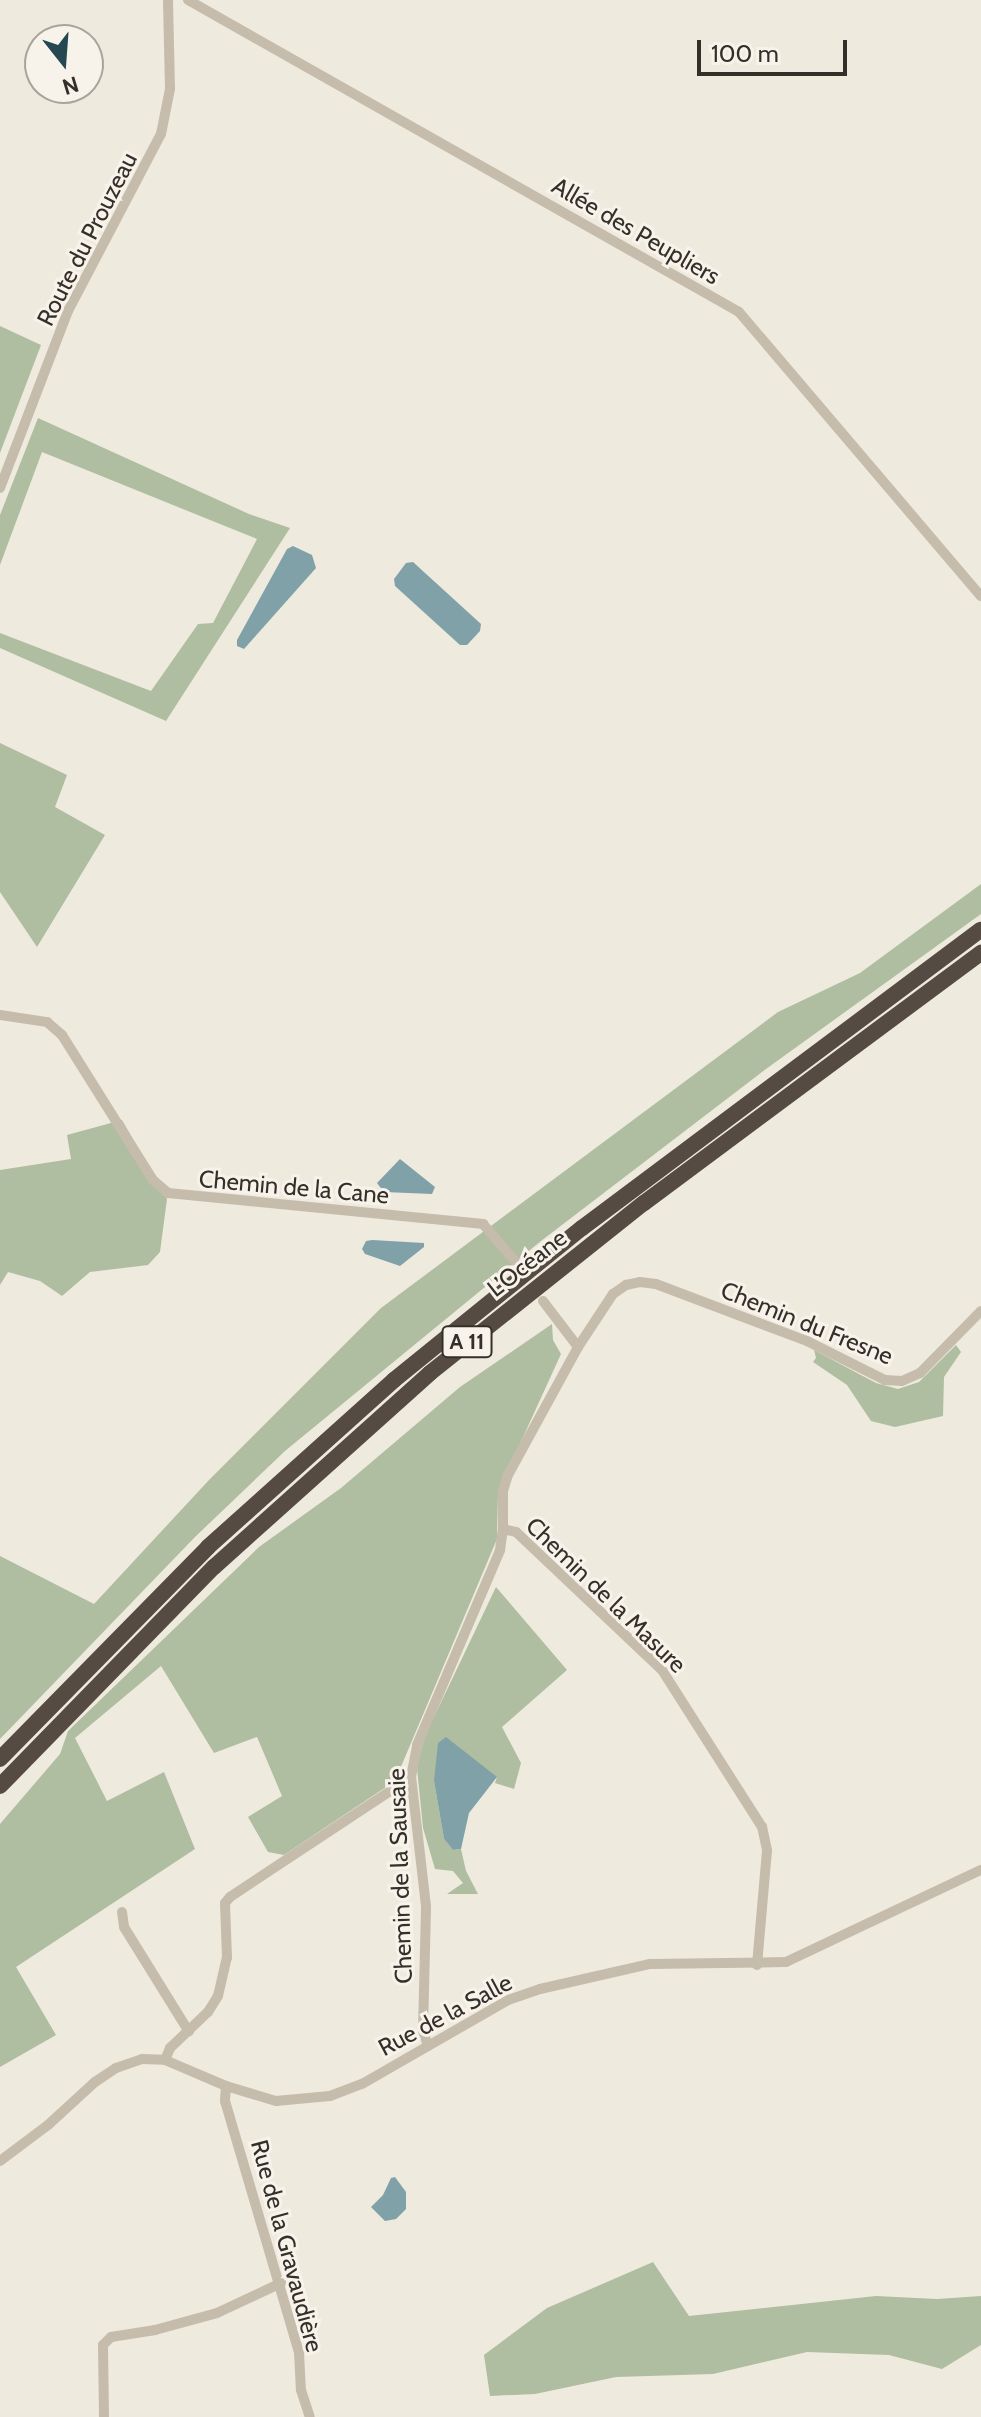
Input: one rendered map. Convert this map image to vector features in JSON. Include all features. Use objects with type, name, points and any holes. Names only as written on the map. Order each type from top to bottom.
[{"type":"highway","name":"L’Océane","points":[[0,1759],[208,1547],[417,1360],[661,1167],[981,930]]},
{"type":"highway","name":"L’Océane","points":[[0,1786],[214,1567],[430,1373],[611,1228],[981,953]]},
{"type":"street","name":"Route du Prouzeau","points":[[0,488],[68,311],[161,134],[170,89],[168,0]]},
{"type":"street","name":"Allée des Peupliers","points":[[188,0],[739,312],[981,596]]},
{"type":"street","name":"Chemin de la Cane","points":[[0,1015],[47,1022],[62,1035],[153,1180],[168,1193],[483,1224],[514,1260]]},
{"type":"street","name":"Chemin du Fresne","points":[[578,1347],[613,1294],[640,1282],[656,1284],[807,1341],[885,1380],[902,1381],[920,1373],[981,1311]]},
{"type":"street","points":[[543,1301],[578,1347]]},
{"type":"street","name":"Chemin de la Masure","points":[[578,1347],[508,1475],[503,1491],[503,1529],[516,1532],[662,1670],[762,1827],[767,1850],[757,1965]]},
{"type":"street","name":"Chemin de la Sausaie","points":[[428,2046],[423,2031],[426,1906],[411,1777],[417,1745],[500,1550],[503,1529]]},
{"type":"street","points":[[165,2060],[170,2048],[208,2012],[224,1980],[227,1958],[224,1913],[230,1897],[411,1777]]},
{"type":"street","name":"Rue de la Salle","points":[[0,2161],[116,2068],[142,2059],[165,2060],[226,2086],[276,2101],[320,2098],[362,2084],[508,2000],[540,1989],[650,1964],[687,1961],[775,1965],[799,1957],[981,1870]]},
{"type":"street","points":[[122,1912],[124,1927],[189,2032]]},
{"type":"street","name":"Rue de la Gravaudière","points":[[226,2086],[225,2101],[281,2283],[299,2353],[301,2390],[310,2417]]},
{"type":"street","points":[[104,2417],[103,2345],[111,2337],[155,2330],[217,2313],[281,2283]]},
{"type":"green space","points":[[0,326],[41,345],[0,453]]},
{"type":"green space","points":[[38,418],[249,514],[290,528],[166,721],[0,648],[0,633],[151,691],[198,624],[213,623],[257,539],[42,452],[0,565],[0,515]]},
{"type":"green space","points":[[0,743],[67,775],[55,807],[105,835],[37,947],[0,892]]},
{"type":"green space","points":[[981,884],[981,914],[766,1069],[541,1241],[285,1451],[195,1537],[0,1739],[0,1556],[94,1604],[209,1480],[381,1308],[778,1012],[860,973]]},
{"type":"green space","points":[[122,1120],[167,1199],[160,1252],[148,1265],[90,1272],[62,1296],[40,1281],[8,1272],[0,1285],[0,1170],[71,1159],[67,1135]]},
{"type":"green space","points":[[552,1324],[553,1340],[561,1354],[498,1492],[497,1539],[395,1781],[284,1855],[268,1852],[248,1817],[282,1796],[257,1737],[214,1753],[161,1666],[75,1738],[107,1801],[164,1772],[195,1849],[16,1967],[56,2035],[0,2067],[0,1824],[60,1754],[68,1731],[259,1547],[341,1488],[460,1387]]},
{"type":"green space","points":[[956,1345],[961,1352],[944,1377],[943,1416],[895,1427],[871,1421],[847,1385],[813,1362],[816,1358],[814,1350],[876,1383],[898,1389],[919,1382]]},
{"type":"green space","points":[[496,1587],[567,1670],[502,1727],[521,1763],[514,1789],[495,1783],[497,1777],[434,1781],[444,1839],[453,1850],[461,1849],[466,1871],[478,1894],[447,1894],[463,1883],[453,1871],[435,1869],[423,1828],[417,1768],[424,1738]]},
{"type":"green space","points":[[653,2262],[689,2316],[876,2296],[937,2299],[981,2296],[981,2345],[942,2369],[889,2355],[807,2352],[713,2374],[616,2377],[535,2394],[490,2396],[484,2355],[547,2308]]},
{"type":"water","points":[[293,546],[312,555],[316,568],[244,649],[237,646],[237,640],[287,549]]},
{"type":"water","points":[[413,562],[481,624],[480,631],[467,645],[460,645],[395,586],[394,579],[406,563]]},
{"type":"water","points":[[400,1159],[435,1187],[432,1194],[384,1192],[377,1183]]},
{"type":"water","points":[[366,1241],[424,1243],[424,1247],[400,1266],[365,1254],[362,1249]]},
{"type":"water","points":[[446,1737],[497,1777],[469,1813],[461,1849],[453,1850],[444,1839],[434,1781],[438,1743]]},
{"type":"water","points":[[395,2177],[406,2192],[406,2209],[396,2219],[385,2221],[371,2207],[383,2195],[391,2178]]}]
